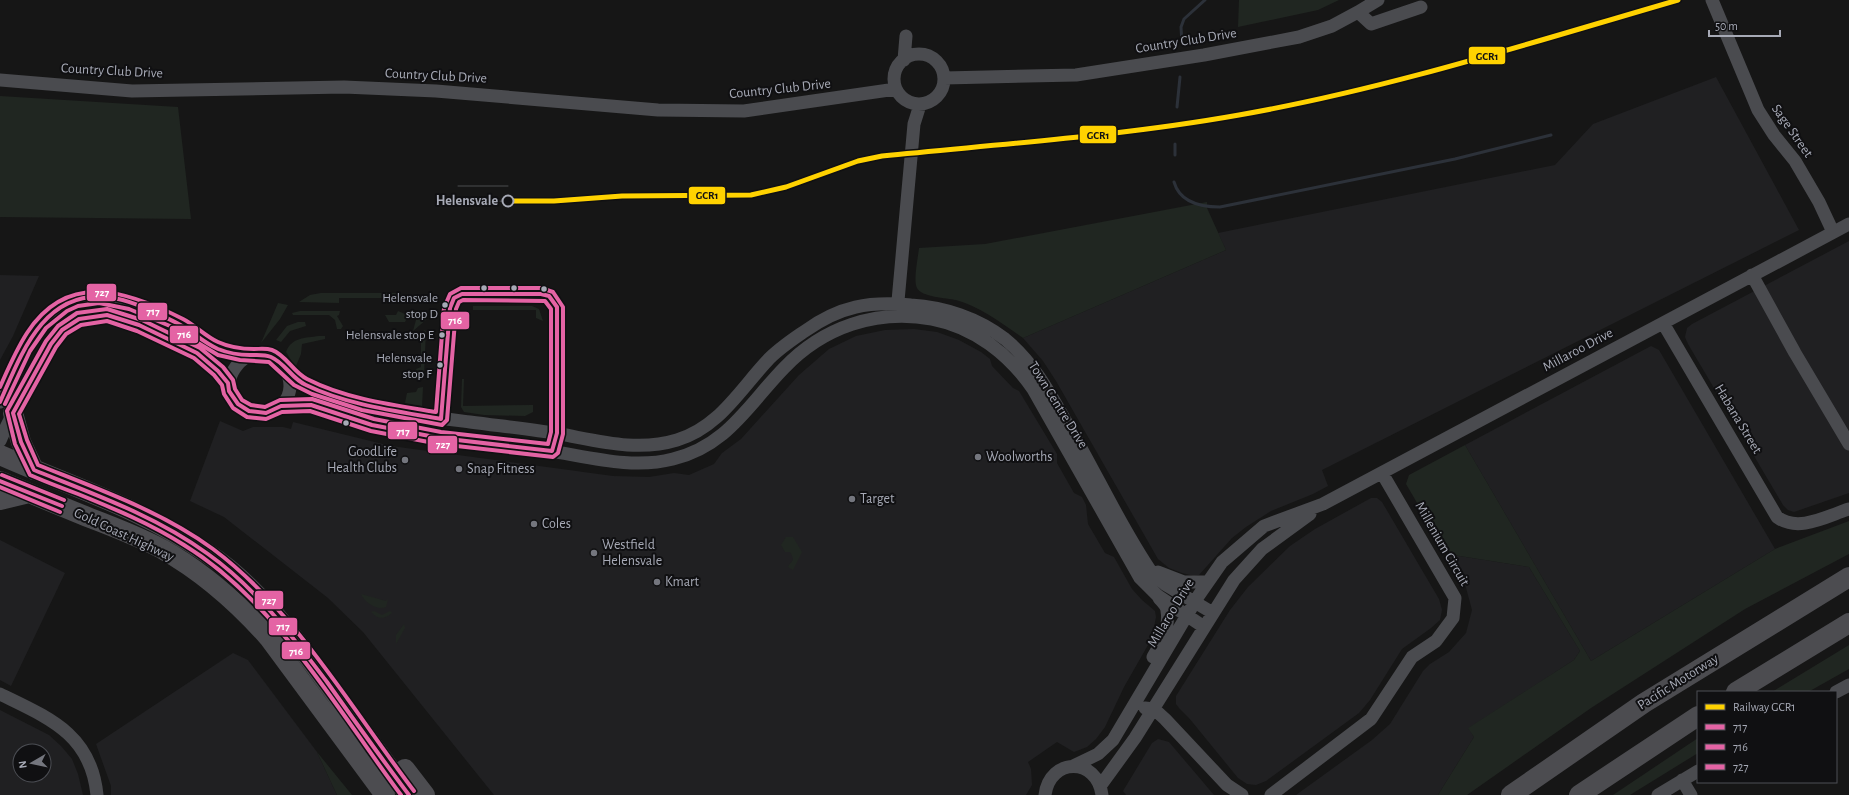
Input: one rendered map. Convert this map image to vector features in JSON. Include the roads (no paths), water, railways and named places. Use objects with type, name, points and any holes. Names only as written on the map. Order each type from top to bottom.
[{"type":"highway","points":[[7,408],[34,470]]},
{"type":"highway","name":"Gold Coast Highway","points":[[0,455],[160,523],[208,554],[229,570],[247,586],[282,623],[408,795]]},
{"type":"highway","name":"Gold Coast Highway","points":[[0,481],[109,525],[162,549],[186,564],[229,596],[250,615],[269,638],[385,795]]},
{"type":"highway","points":[[0,500],[29,493]]},
{"type":"highway","name":"Pacific Motorway","points":[[1511,795],[1644,703],[1849,577]]},
{"type":"highway","points":[[1738,691],[1849,622]]},
{"type":"highway","points":[[1579,795],[1697,717]]},
{"type":"highway","points":[[372,745],[394,756],[425,795]]},
{"type":"highway","points":[[370,774],[378,795]]},
{"type":"street","name":"Country Club Drive","points":[[868,94],[894,74],[901,62],[910,57],[926,55],[936,60],[941,67],[944,78],[1076,74],[1204,55],[1299,37],[1332,26],[1378,0]]},
{"type":"street","name":"Sage Street","points":[[1712,0],[1758,110],[1774,135],[1795,161],[1819,202],[1833,232]]},
{"type":"street","points":[[1358,12],[1371,24],[1421,7]]},
{"type":"street","points":[[894,74],[896,89],[902,98],[914,103],[934,99],[942,89],[944,78]]},
{"type":"street","name":"Country Club Drive","points":[[0,80],[132,91],[344,87],[436,91],[658,110],[744,111],[896,89]]},
{"type":"street","points":[[897,310],[914,124],[914,103]]},
{"type":"street","name":"Millaroo Drive","points":[[1045,792],[1053,775],[1060,770],[1073,766],[1098,754],[1113,740],[1187,615],[1222,562],[1264,526],[1323,504],[1849,224]]},
{"type":"street","points":[[1752,275],[1795,353],[1849,444]]},
{"type":"street","points":[[0,441],[7,408],[34,331],[52,313],[62,306],[82,299],[103,297],[119,298],[182,326],[217,348],[250,355],[258,354],[272,357],[282,364],[287,372],[290,384],[288,398],[281,406],[266,413],[249,412],[242,408],[234,399],[228,383],[218,371],[197,353],[167,337],[118,317],[107,315],[86,316],[72,323],[56,338],[7,408]]},
{"type":"street","name":"Town Centre Drive","points":[[287,372],[298,381],[317,390],[368,405],[441,419],[557,433],[620,445],[663,444],[691,435],[722,414],[777,351],[815,324],[841,311],[864,304],[897,310],[931,319],[962,328],[983,340],[1015,366],[1033,389],[1140,578],[1158,596],[1204,627]]},
{"type":"street","name":"Town Centre Drive","points":[[281,406],[311,405],[372,425],[440,438],[552,451],[637,463],[660,462],[683,456],[706,446],[727,431],[791,361],[827,334],[850,324],[897,310],[933,307],[961,315],[989,328],[1012,346],[1029,364],[1047,389],[1149,568],[1157,578],[1213,613]]},
{"type":"street","name":"Habana Street","points":[[1663,323],[1777,517],[1792,525],[1804,524],[1849,509]]},
{"type":"street","points":[[228,383],[236,365],[250,355]]},
{"type":"street","points":[[440,438],[441,419]]},
{"type":"street","name":"Millenium Circuit","points":[[1271,795],[1371,719],[1412,657],[1436,641],[1453,618],[1455,598],[1382,473]]},
{"type":"street","points":[[1107,495],[1107,503],[1117,523],[1114,532]]},
{"type":"street","name":"Millaroo Drive","points":[[1102,790],[1234,580],[1262,549],[1323,504]]},
{"type":"street","points":[[1149,568],[1184,582],[1193,584],[1208,582]]},
{"type":"street","points":[[1158,596],[1167,610],[1166,627],[1161,644],[1140,682],[1137,701],[1154,709],[1227,785],[1242,795]]},
{"type":"street","points":[[1837,691],[1849,685]]},
{"type":"street","points":[[0,694],[51,719],[75,739],[91,765],[96,781],[98,795]]},
{"type":"street","points":[[1073,766],[1085,768],[1090,771],[1094,775],[1102,790]]},
{"type":"street","points":[[1658,795],[1678,787],[1697,772]]},
{"type":"street","points":[[1678,787],[1691,795]]},
{"type":"waterway","points":[[1182,44],[1181,27],[1184,19],[1205,0]]},
{"type":"waterway","points":[[1177,107],[1180,77]]},
{"type":"waterway","points":[[1174,182],[1181,195],[1186,199],[1199,205],[1220,207],[1455,159],[1551,135]]},
{"type":"waterway","points":[[1175,144],[1175,155]]},
{"type":"tram line","points":[[458,186],[508,186]]},
{"type":"tram line","points":[[458,202],[508,201]]},
{"type":"rail line","name":"GCR1","points":[[508,201],[554,201],[622,196],[751,195],[786,187],[858,161],[882,156],[1150,129],[1239,115],[1350,92],[1460,64],[1678,0]]},
{"type":"place","name":"Helensvale","points":[[508,201]]},
{"type":"place","name":"Helensvale stop D","points":[[445,305]]},
{"type":"place","name":"Helensvale stop E","points":[[442,335]]},
{"type":"place","name":"Helensvale stop F","points":[[440,365]]},
{"type":"place","name":"Woolworths","points":[[978,457]]},
{"type":"place","name":"GoodLife Health Clubs","points":[[405,460]]},
{"type":"place","name":"Snap Fitness","points":[[459,469]]},
{"type":"place","name":"Target","points":[[852,499]]},
{"type":"place","name":"Coles","points":[[534,524]]},
{"type":"place","name":"Westfield Helensvale","points":[[594,553]]},
{"type":"place","name":"Kmart","points":[[657,582]]}]
